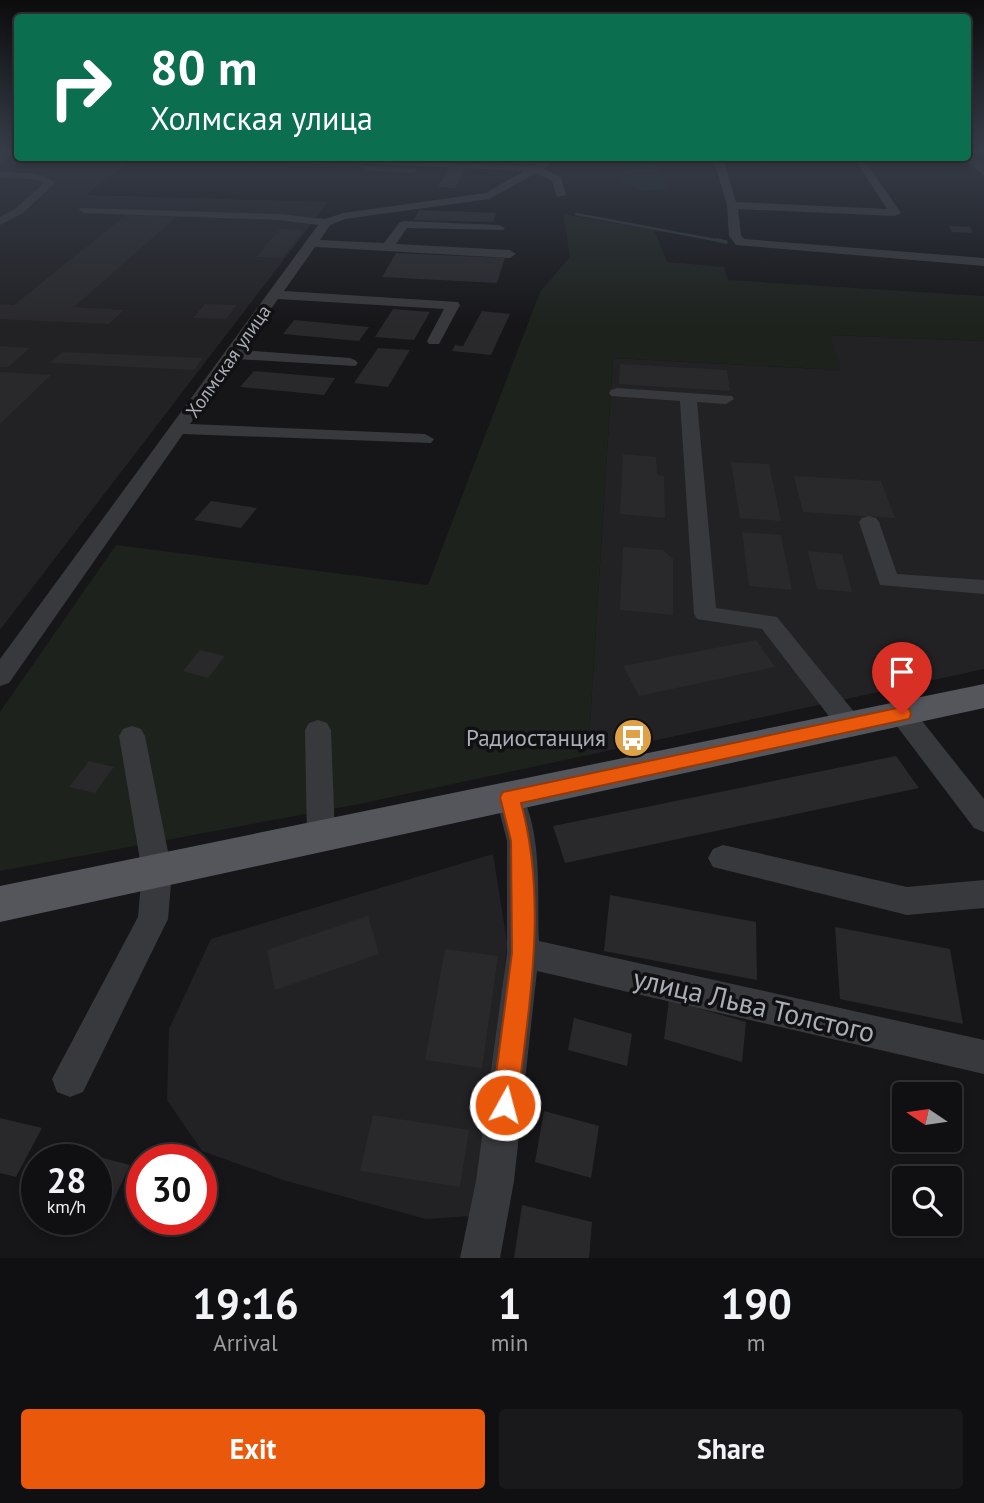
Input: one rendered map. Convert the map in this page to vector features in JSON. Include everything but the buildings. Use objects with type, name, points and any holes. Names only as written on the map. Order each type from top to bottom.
[{"type":"main road","points":[[0,904],[984,696]]},
{"type":"street","points":[[0,222],[22,209]]},
{"type":"street","points":[[84,210],[280,217],[326,223],[343,216],[396,209]]},
{"type":"street","points":[[732,209],[735,236],[740,242],[984,262]]},
{"type":"street","points":[[808,209],[895,213],[892,209]]},
{"type":"street","name":"Холмская улица","points":[[0,677],[326,223]]},
{"type":"street","points":[[388,247],[404,224],[499,228]]},
{"type":"street","points":[[312,243],[510,254]]},
{"type":"street","points":[[275,295],[453,305],[434,341]]},
{"type":"street","points":[[233,354],[350,363]]},
{"type":"street","points":[[617,393],[726,399]]},
{"type":"street","points":[[688,397],[705,614],[769,622],[850,725]]},
{"type":"street","points":[[179,429],[425,439]]},
{"type":"street","points":[[869,522],[888,580],[984,587]]},
{"type":"street","points":[[902,714],[984,820]]},
{"type":"street","points":[[318,730],[321,837]]},
{"type":"street","points":[[70,1079],[152,919],[157,872],[132,736]]},
{"type":"street","points":[[480,1258],[495,1181],[523,953],[521,841],[510,797]]},
{"type":"street","points":[[723,858],[907,901],[984,894]]},
{"type":"street","name":"улица Льва Толстого","points":[[523,953],[984,1057]]},
{"type":"shaded area","points":[[0,209],[323,209],[0,630]]},
{"type":"shaded area","points":[[563,214],[654,230],[667,262],[724,267],[728,280],[984,296],[984,341],[830,335],[841,370],[613,358],[588,755],[364,803],[0,871],[0,712],[116,545],[428,585],[540,292],[570,257]]},
{"type":"shaded area","points":[[829,335],[984,341],[984,669],[588,755],[613,358],[840,370]]},
{"type":"shaded area","points":[[493,854],[507,942],[491,1112],[473,1216],[426,1219],[283,1180],[217,1156],[217,1144],[197,1144],[167,1100],[169,1029],[211,939]]},
{"type":"waterway","points":[[576,214],[726,242],[717,240]]},
{"type":"place","name":"Радиостанция","points":[[633,738]]},
{"type":"route","points":[[505,1105],[523,953],[521,841],[510,797],[902,714]]}]
